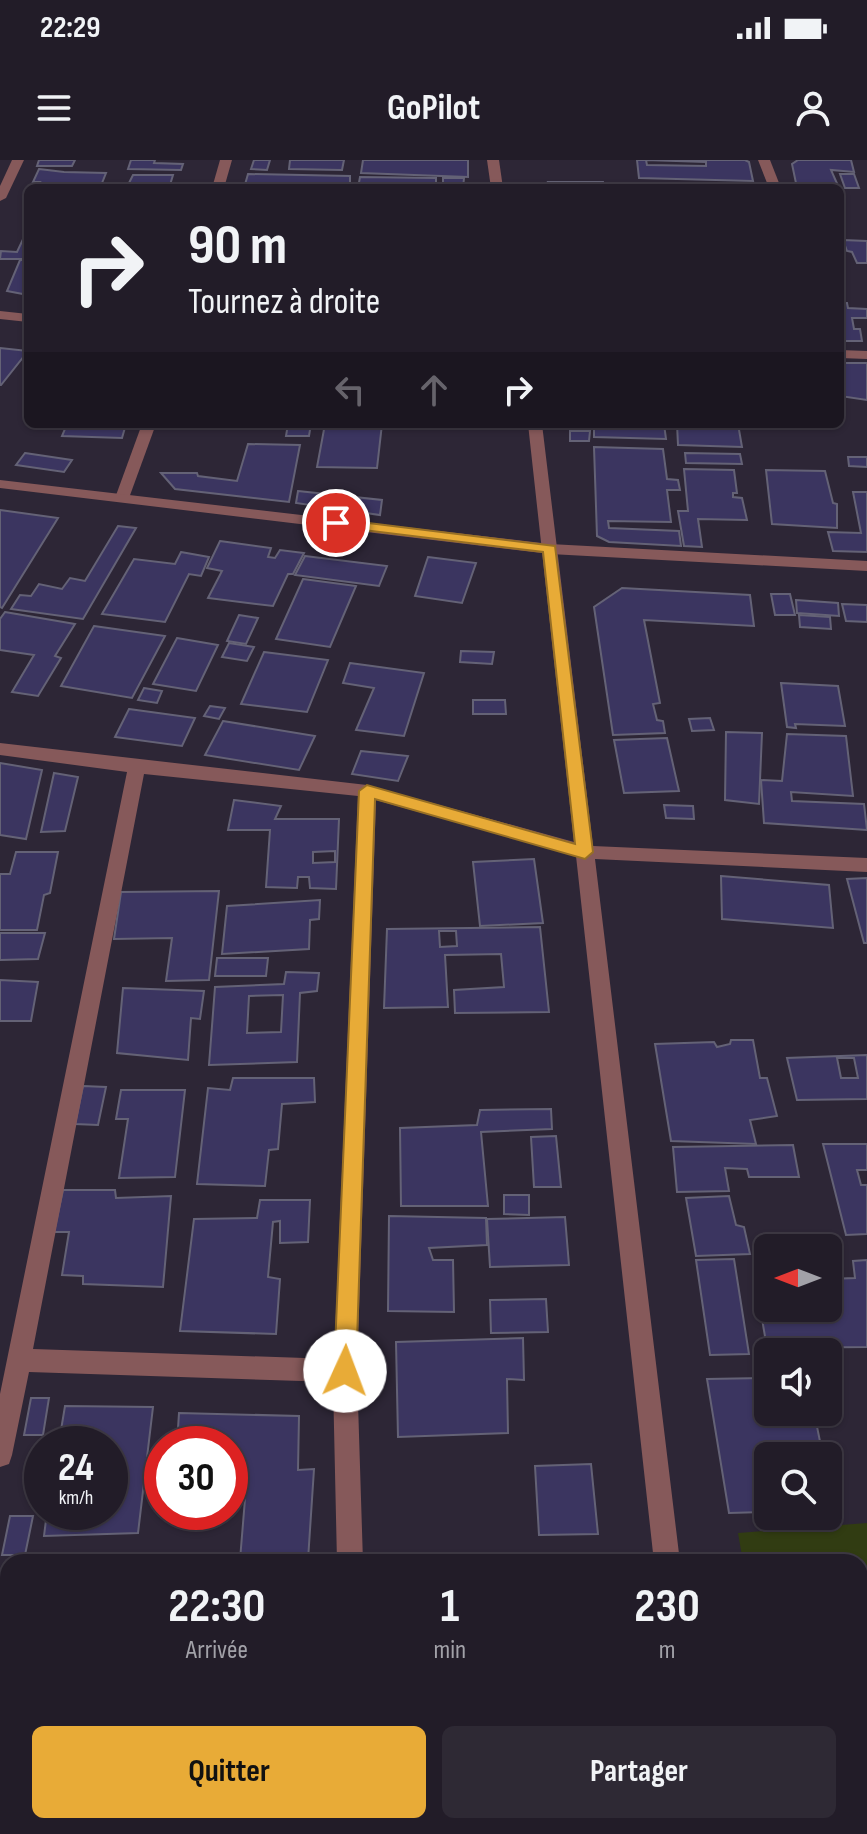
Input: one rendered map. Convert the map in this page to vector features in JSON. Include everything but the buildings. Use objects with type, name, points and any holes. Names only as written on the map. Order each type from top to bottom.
[{"type":"street","points":[[0,198],[18,160]]},
{"type":"street","points":[[219,184],[226,160]]},
{"type":"street","points":[[493,160],[496,184]]},
{"type":"street","points":[[764,160],[773,184]]},
{"type":"street","points":[[0,315],[24,318]]},
{"type":"street","points":[[844,354],[867,355]]},
{"type":"street","points":[[122,498],[148,428]]},
{"type":"street","points":[[535,428],[666,1554]]},
{"type":"street","points":[[0,484],[550,549],[867,566]]},
{"type":"street","points":[[0,749],[367,791],[585,852],[867,865]]},
{"type":"street","points":[[0,1455],[137,767]]},
{"type":"street","points":[[350,1554],[345,1371],[367,791]]},
{"type":"street","points":[[19,1360],[345,1371]]},
{"type":"green space","points":[[867,1523],[867,1554],[742,1554],[738,1533],[842,1530],[842,1525]]},
{"type":"route","points":[[336,523],[550,549],[585,852],[367,791],[345,1371]]}]
